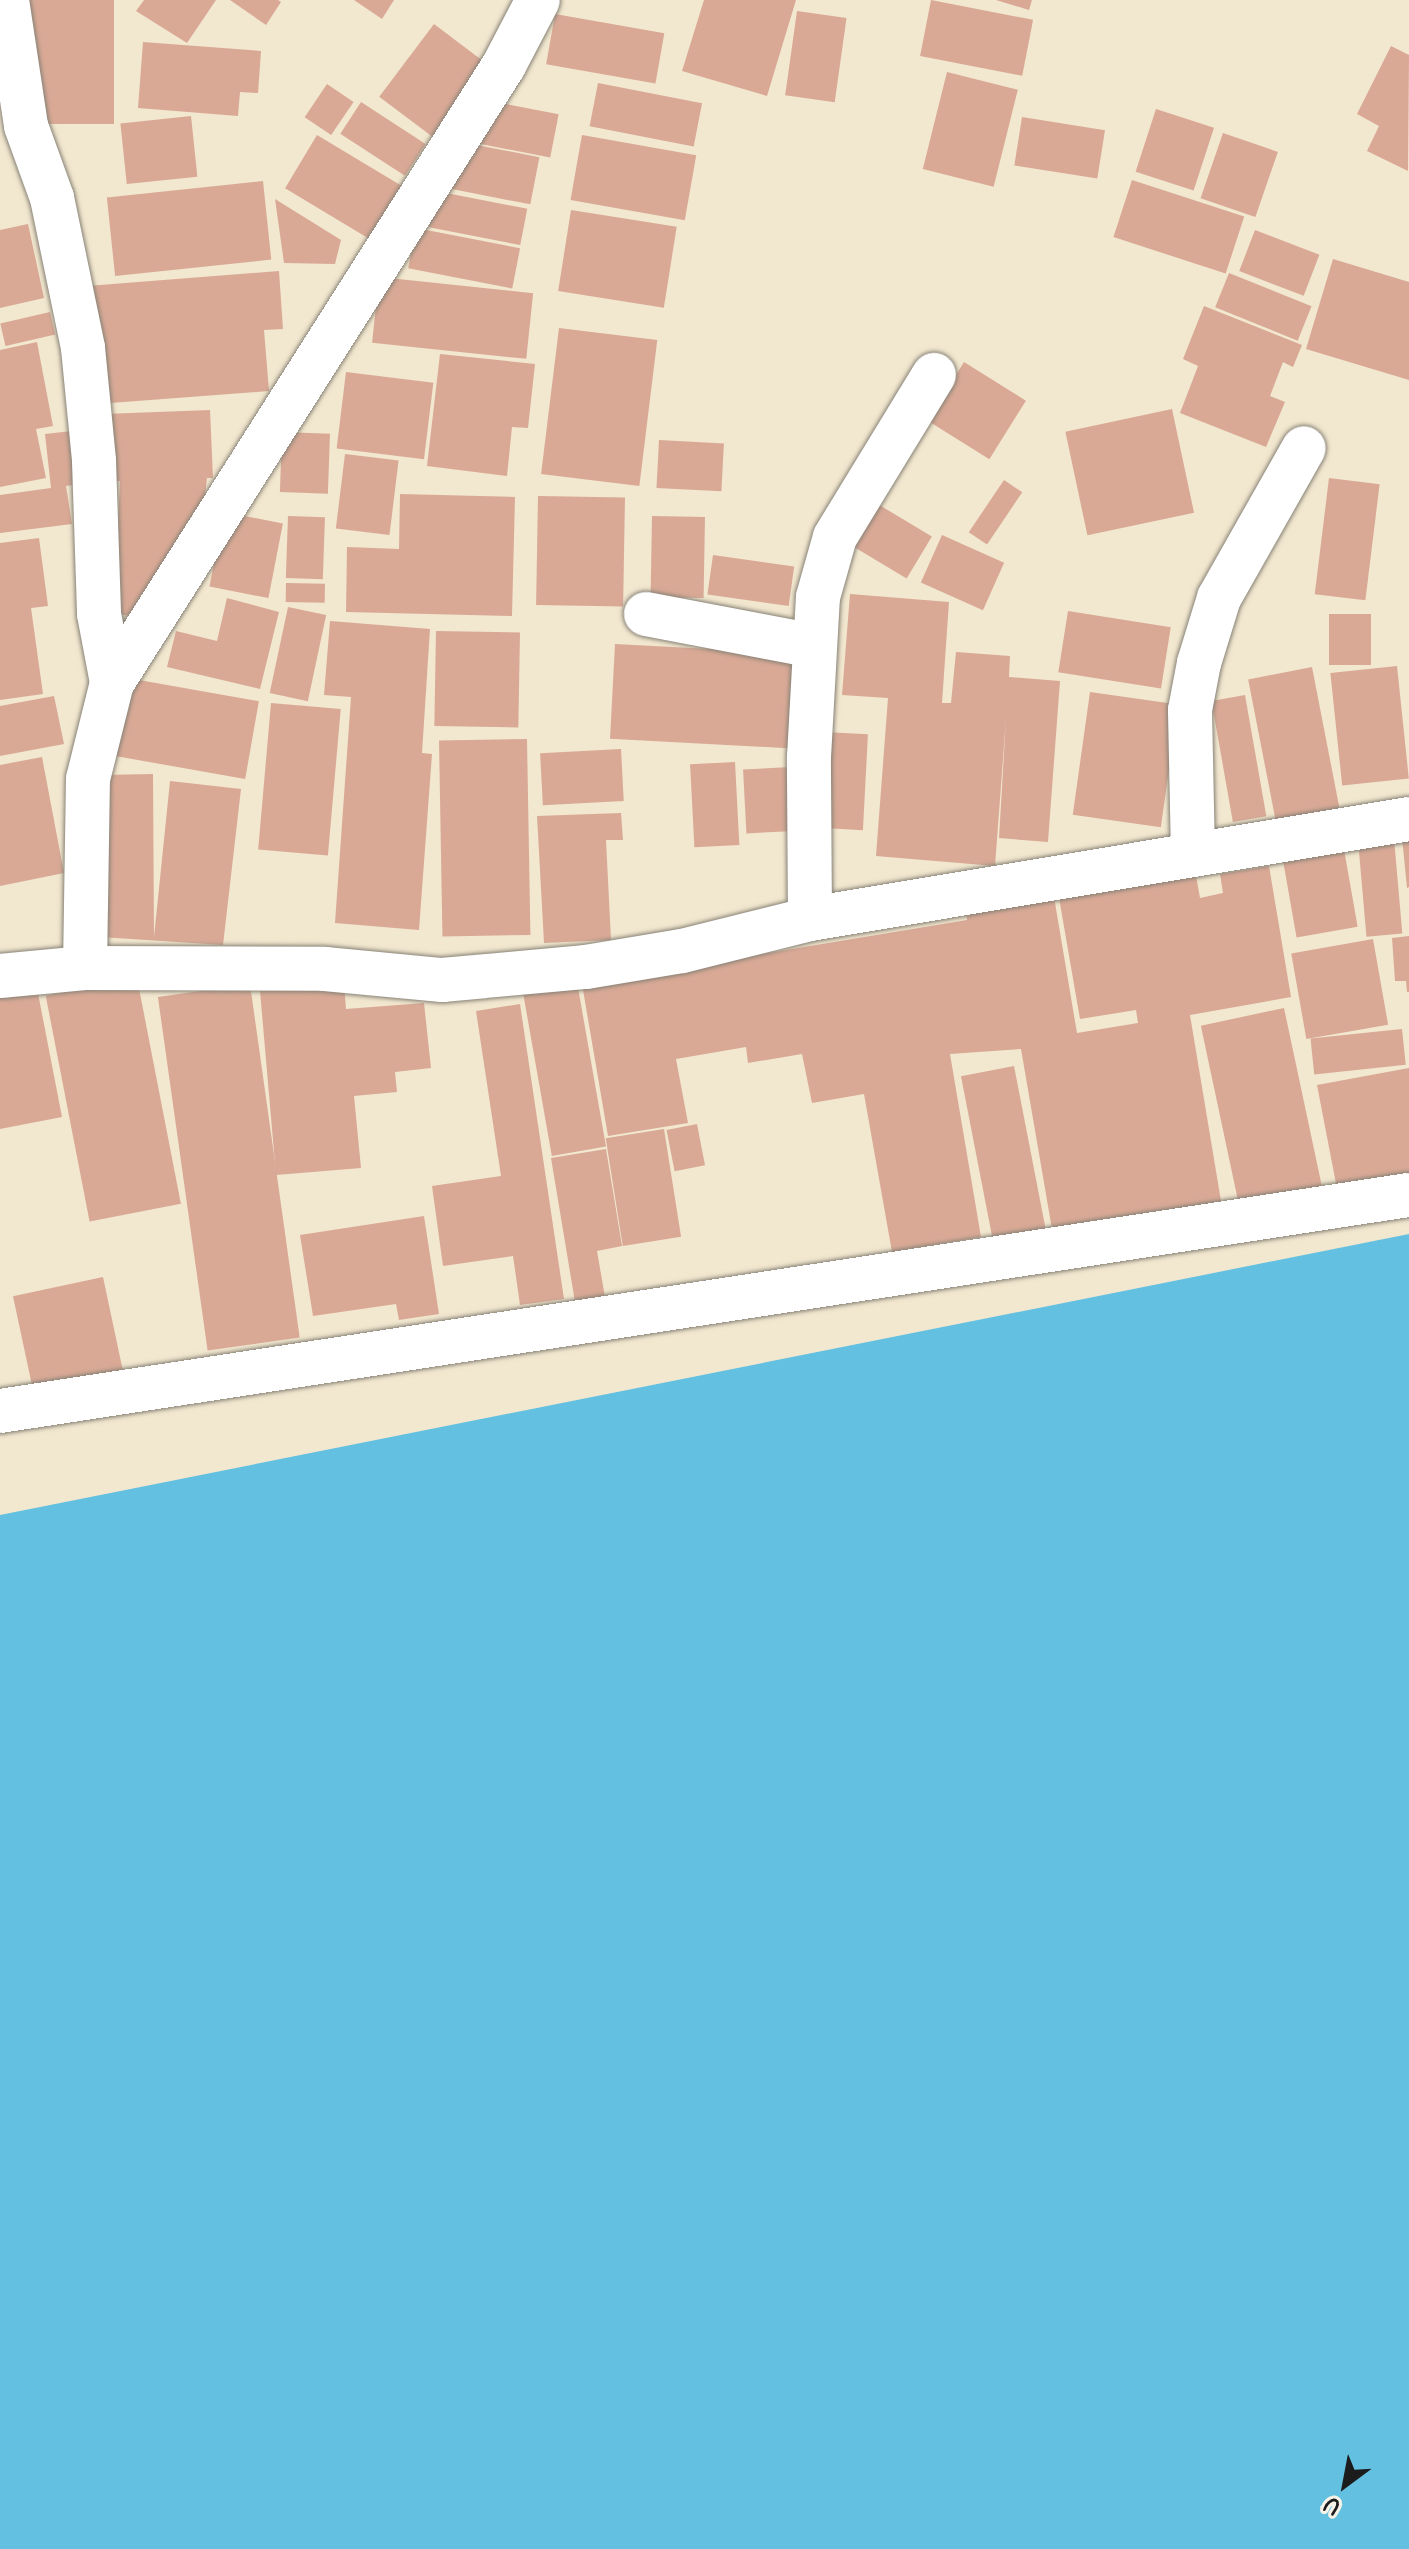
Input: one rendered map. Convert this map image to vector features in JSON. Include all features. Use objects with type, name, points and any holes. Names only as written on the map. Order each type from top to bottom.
[{"type":"street","points":[[7,0],[26,126],[52,198],[83,348],[94,461],[99,614],[112,683]]},
{"type":"street","points":[[85,968],[88,779],[112,683],[504,65],[538,0]]},
{"type":"street","points":[[810,919],[813,646],[818,597],[835,537],[934,375]]},
{"type":"street","points":[[1193,855],[1190,710],[1199,663],[1219,598],[1304,448]]},
{"type":"street","points":[[646,614],[813,646]]},
{"type":"street","points":[[0,976],[85,968],[325,969],[442,980],[599,965],[682,951],[810,919],[1409,819]]},
{"type":"street","points":[[0,1411],[1409,1195]]},
{"type":"water","points":[[1409,1234],[1409,2549],[0,2549],[0,1515]]},
{"type":"building","points":[[24,0],[114,0],[114,124],[24,124]]},
{"type":"building","points":[[144,0],[216,0],[187,43],[136,11]]},
{"type":"building","points":[[230,0],[278,0],[281,2],[266,25]]},
{"type":"building","points":[[354,0],[394,0],[382,19]]},
{"type":"building","points":[[704,0],[796,0],[767,96],[682,71]]},
{"type":"building","points":[[931,0],[1033,20],[1022,76],[920,56]]},
{"type":"building","points":[[996,0],[1032,0],[1029,10]]},
{"type":"building","points":[[797,11],[847,18],[835,102],[785,95]]},
{"type":"building","points":[[555,14],[664,33],[655,84],[546,64]]},
{"type":"building","points":[[434,24],[490,66],[435,139],[379,97]]},
{"type":"building","points":[[143,42],[261,51],[258,93],[240,92],[238,116],[138,108]]},
{"type":"building","points":[[1391,46],[1409,55],[1408,171],[1367,151],[1379,126],[1357,114]]},
{"type":"building","points":[[947,72],[1018,90],[994,187],[923,169]]},
{"type":"building","points":[[598,83],[702,103],[694,146],[590,126]]},
{"type":"building","points":[[327,84],[354,102],[331,135],[305,117]]},
{"type":"building","points":[[485,100],[559,114],[550,158],[477,143]]},
{"type":"building","points":[[361,102],[426,144],[405,176],[340,134]]},
{"type":"building","points":[[1156,109],[1214,128],[1194,191],[1136,172]]},
{"type":"building","points":[[191,116],[197,177],[127,184],[120,123]]},
{"type":"building","points":[[1022,117],[1105,130],[1097,179],[1014,165]]},
{"type":"building","points":[[1223,133],[1278,152],[1255,217],[1201,198]]},
{"type":"building","points":[[317,135],[403,187],[371,240],[285,188]]},
{"type":"building","points":[[582,135],[696,155],[685,220],[571,200]]},
{"type":"building","points":[[456,141],[539,157],[530,204],[447,188]]},
{"type":"building","points":[[1132,180],[1244,216],[1226,274],[1113,237]]},
{"type":"building","points":[[263,181],[271,260],[115,276],[107,197]]},
{"type":"building","points":[[436,191],[527,209],[520,245],[429,227]]},
{"type":"building","points":[[275,199],[341,240],[335,264],[284,263]]},
{"type":"building","points":[[571,210],[677,227],[664,308],[558,291]]},
{"type":"building","points":[[28,224],[44,298],[0,308],[0,230]]},
{"type":"building","points":[[416,228],[520,248],[512,288],[408,268]]},
{"type":"building","points":[[1255,230],[1319,255],[1304,296],[1239,271]]},
{"type":"building","points":[[1333,259],[1409,282],[1409,380],[1306,349]]},
{"type":"building","points":[[279,271],[283,329],[264,330],[269,391],[97,404],[87,286]]},
{"type":"building","points":[[1229,273],[1312,306],[1298,341],[1215,307]]},
{"type":"building","points":[[379,277],[533,293],[526,359],[372,343]]},
{"type":"building","points":[[1204,306],[1302,345],[1293,367],[1283,362],[1270,396],[1285,402],[1266,447],[1180,413],[1198,366],[1183,359]]},
{"type":"building","points":[[50,312],[55,334],[5,346],[0,323]]},
{"type":"building","points":[[559,328],[657,340],[639,486],[541,474]]},
{"type":"building","points":[[37,342],[53,426],[36,429],[46,478],[0,487],[0,350]]},
{"type":"building","points":[[440,354],[535,364],[528,428],[512,427],[507,476],[427,466]]},
{"type":"building","points":[[964,362],[1026,401],[989,459],[927,421]]},
{"type":"building","points":[[346,372],[433,383],[424,459],[337,448]]},
{"type":"building","points":[[1172,409],[1194,513],[1087,535],[1065,432]]},
{"type":"building","points":[[210,410],[213,478],[207,478],[204,504],[133,616],[114,614],[120,481],[106,481],[104,414]]},
{"type":"building","points":[[72,431],[79,484],[66,486],[72,524],[0,533],[0,495],[51,488],[45,434]]},
{"type":"building","points":[[282,432],[330,434],[328,494],[280,492]]},
{"type":"building","points":[[659,440],[724,443],[721,491],[656,488]]},
{"type":"building","points":[[345,454],[399,461],[389,535],[336,528]]},
{"type":"building","points":[[1329,478],[1380,484],[1365,600],[1315,594]]},
{"type":"building","points":[[1004,480],[1022,492],[987,545],[969,532]]},
{"type":"building","points":[[400,494],[515,497],[512,616],[346,612],[347,547],[399,549]]},
{"type":"building","points":[[538,496],[625,498],[623,607],[536,605]]},
{"type":"building","points":[[871,500],[932,537],[907,579],[846,542]]},
{"type":"building","points":[[224,512],[283,523],[268,598],[209,587]]},
{"type":"building","points":[[288,516],[325,517],[323,579],[286,578]]},
{"type":"building","points":[[652,516],[705,517],[704,598],[651,597]]},
{"type":"building","points":[[942,535],[1004,563],[983,610],[921,583]]},
{"type":"building","points":[[39,538],[48,606],[31,608],[43,694],[0,700],[0,543]]},
{"type":"building","points":[[713,555],[794,566],[789,606],[707,595]]},
{"type":"building","points":[[286,583],[325,584],[325,603],[286,602]]},
{"type":"building","points":[[850,594],[949,602],[942,703],[951,703],[956,652],[1010,656],[1009,677],[1060,681],[1048,842],[999,838],[1006,719],[995,866],[876,856],[888,698],[842,695]]},
{"type":"building","points":[[227,598],[279,612],[260,689],[167,667],[176,631],[217,641]]},
{"type":"building","points":[[288,607],[326,615],[308,701],[270,693]]},
{"type":"building","points":[[1068,611],[1171,627],[1161,689],[1058,672]]},
{"type":"building","points":[[1329,614],[1371,614],[1371,665],[1329,665]]},
{"type":"building","points":[[330,621],[430,629],[422,753],[432,754],[419,930],[335,923],[351,697],[324,695]]},
{"type":"building","points":[[436,631],[520,632],[518,727],[434,726]]},
{"type":"building","points":[[615,644],[793,653],[788,748],[610,739]]},
{"type":"building","points":[[1397,666],[1409,778],[1342,785],[1330,673]]},
{"type":"building","points":[[1312,667],[1340,809],[1276,822],[1248,679]]},
{"type":"building","points":[[122,677],[259,701],[245,779],[108,755]]},
{"type":"building","points":[[1090,692],[1178,704],[1161,827],[1073,815]]},
{"type":"building","points":[[1245,695],[1266,816],[1233,822],[1212,701]]},
{"type":"building","points":[[54,696],[64,744],[0,756],[0,706]]},
{"type":"building","points":[[271,703],[341,709],[328,856],[258,849]]},
{"type":"building","points":[[824,732],[868,734],[863,830],[819,828]]},
{"type":"building","points":[[527,739],[530,935],[442,937],[439,741]]},
{"type":"building","points":[[621,749],[624,801],[543,805],[540,753]]},
{"type":"building","points":[[42,757],[64,873],[0,886],[0,765]]},
{"type":"building","points":[[735,762],[739,845],[694,847],[690,764]]},
{"type":"building","points":[[791,767],[794,831],[746,833],[743,770]]},
{"type":"building","points":[[153,774],[154,937],[170,781],[241,789],[223,945],[100,937],[99,775]]},
{"type":"building","points":[[621,813],[623,840],[606,840],[611,940],[544,943],[537,816]]},
{"type":"building","points":[[1409,826],[1409,887],[1407,888],[1401,827]]},
{"type":"building","points":[[1393,827],[1402,934],[1366,937],[1357,830]]},
{"type":"building","points":[[1342,838],[1358,927],[1297,937],[1281,849]]},
{"type":"building","points":[[1269,866],[1291,997],[1190,1015],[1222,1207],[1053,1235],[1021,1049],[950,1054],[981,1237],[892,1252],[864,1094],[812,1103],[802,1054],[748,1063],[746,1047],[676,1059],[688,1123],[608,1136],[582,984],[967,920],[965,905],[1053,891],[1077,1033],[1138,1023],[1136,1010],[1080,1019],[1058,892],[1195,870],[1200,898],[1223,893],[1220,874]]},
{"type":"building","points":[[1409,936],[1407,992],[1406,981],[1395,981],[1392,938]]},
{"type":"building","points":[[1373,939],[1388,1025],[1306,1039],[1291,953]]},
{"type":"building","points":[[137,978],[181,1204],[90,1222],[46,996]]},
{"type":"building","points":[[577,982],[606,1146],[552,1156],[523,992]]},
{"type":"building","points":[[36,983],[62,1117],[0,1129],[0,990]]},
{"type":"building","points":[[250,984],[300,1338],[208,1350],[158,997]]},
{"type":"building","points":[[344,984],[346,1009],[424,1003],[431,1068],[395,1072],[397,1092],[354,1096],[361,1168],[276,1175],[260,991]]},
{"type":"building","points":[[520,1004],[564,1299],[520,1305],[513,1256],[443,1266],[432,1186],[501,1176],[476,1011]]},
{"type":"building","points":[[1284,1008],[1322,1187],[1239,1205],[1201,1026]]},
{"type":"building","points":[[1402,1029],[1406,1065],[1314,1074],[1311,1039]]},
{"type":"building","points":[[1014,1066],[1046,1233],[993,1243],[961,1076]]},
{"type":"building","points":[[1409,1068],[1409,1180],[1338,1194],[1317,1085]]},
{"type":"building","points":[[697,1124],[705,1165],[675,1171],[667,1130]]},
{"type":"building","points":[[664,1129],[681,1237],[623,1246],[606,1138]]},
{"type":"building","points":[[606,1149],[622,1246],[597,1251],[605,1297],[575,1302],[551,1158]]},
{"type":"building","points":[[424,1216],[439,1314],[399,1320],[396,1304],[313,1316],[300,1235]]},
{"type":"building","points":[[103,1277],[123,1370],[33,1389],[13,1296]]}]
